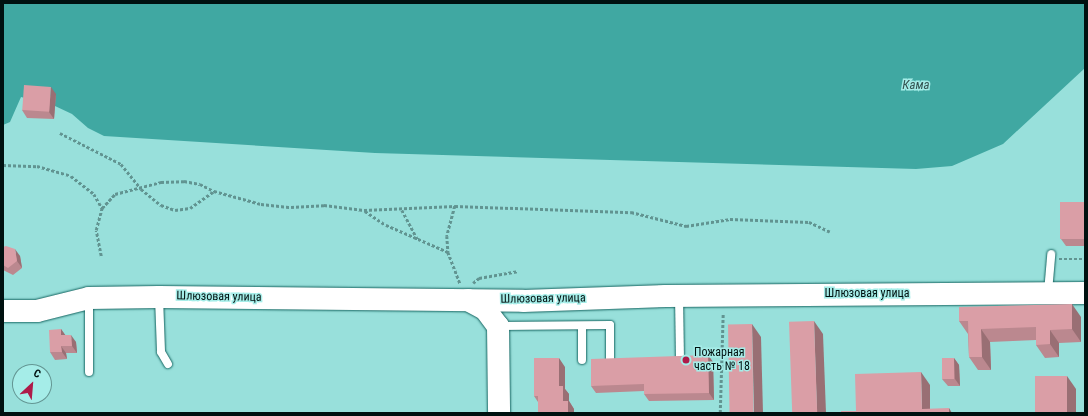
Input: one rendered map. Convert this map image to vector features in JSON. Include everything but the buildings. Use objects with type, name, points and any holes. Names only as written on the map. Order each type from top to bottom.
[{"type":"street","name":"Шлюзовая улица","points":[[3,311],[36,311],[90,298],[466,297],[523,301],[679,296],[1085,293]]},
{"type":"street","points":[[466,297],[485,309],[498,326],[499,413]]},
{"type":"street","points":[[498,326],[523,301]]},
{"type":"lane","points":[[1048,293],[1051,257]]},
{"type":"lane","points":[[679,296],[680,359]]},
{"type":"lane","points":[[159,297],[161,352],[168,364]]},
{"type":"lane","points":[[89,372],[90,298]]},
{"type":"lane","points":[[498,326],[610,325],[610,359]]},
{"type":"lane","points":[[582,326],[582,360]]},
{"type":"path","points":[[60,133],[122,164],[141,189],[161,205],[175,210],[190,208],[214,191]]},
{"type":"path","points":[[3,165],[37,166],[71,176],[94,194],[102,208]]},
{"type":"path","points":[[101,256],[96,230],[102,208],[115,194],[141,189],[161,182],[184,181],[200,184],[214,191],[261,204],[291,207],[324,205],[364,210],[402,210],[455,206],[631,212],[686,226],[730,219],[809,222],[830,232]]},
{"type":"path","points":[[455,206],[447,236],[448,252],[466,297]]},
{"type":"path","points":[[364,210],[418,241],[448,252]]},
{"type":"path","points":[[402,210],[418,241]]},
{"type":"path","points":[[1051,257],[1085,259]]},
{"type":"path","points":[[466,297],[478,278],[517,271]]},
{"type":"path","points":[[720,413],[723,310]]},
{"type":"water","name":"Кама","points":[[3,3],[1085,3],[1085,68],[1003,144],[952,166],[916,169],[375,153],[104,136],[88,128],[72,114],[55,106],[21,97],[10,122],[3,125]]},
{"type":"place","name":"Пожарная часть № 18","points":[[686,360]]}]
